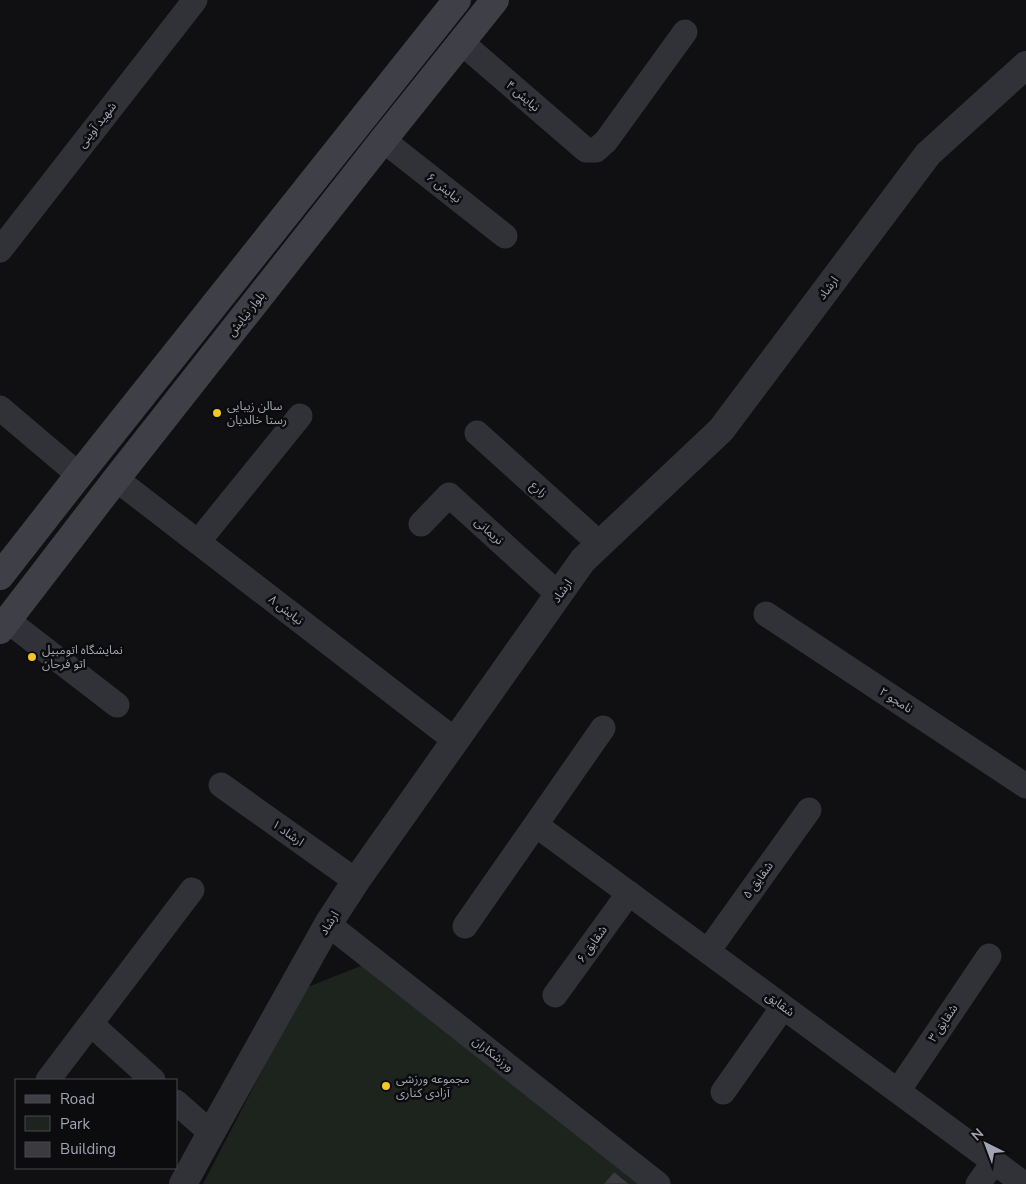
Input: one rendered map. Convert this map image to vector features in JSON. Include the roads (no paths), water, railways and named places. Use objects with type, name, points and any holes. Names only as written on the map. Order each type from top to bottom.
[{"type":"main road","points":[[0,576],[457,0]]},
{"type":"main road","name":"بلوار نیایش","points":[[4,625],[116,479],[494,0]]},
{"type":"street","name":"شهید آوینی","points":[[0,250],[195,0]]},
{"type":"street","name":"نیایش ۴","points":[[461,42],[586,150],[596,150],[606,141],[685,32]]},
{"type":"street","name":"ارشاد","points":[[183,1184],[328,924],[356,881],[583,560],[721,430],[928,154],[1026,65]]},
{"type":"street","name":"نیایش ۶","points":[[382,140],[505,236]]},
{"type":"street","points":[[0,408],[79,475]]},
{"type":"street","points":[[198,542],[300,416]]},
{"type":"street","name":"زارع","points":[[477,433],[600,544]]},
{"type":"street","name":"نیایش ۸","points":[[116,479],[456,741]]},
{"type":"street","name":"نریمانی","points":[[421,524],[449,495],[559,595]]},
{"type":"street","name":"نامجو ۲","points":[[766,614],[1026,786]]},
{"type":"street","points":[[4,625],[117,705]]},
{"type":"street","points":[[465,926],[603,728]]},
{"type":"street","name":"ارشاد ۱","points":[[221,785],[356,881]]},
{"type":"street","name":"شقایق ۵","points":[[708,951],[809,810]]},
{"type":"street","name":"شقایق","points":[[536,825],[1024,1184]]},
{"type":"street","points":[[49,1079],[192,890]]},
{"type":"street","name":"شقایق ۶","points":[[555,995],[629,893]]},
{"type":"street","name":"ورزشکاران","points":[[328,924],[658,1184]]},
{"type":"street","name":"شقایق ۳","points":[[898,1091],[989,956]]},
{"type":"street","points":[[723,1092],[783,1007]]},
{"type":"street","points":[[91,1024],[152,1079]]},
{"type":"street","points":[[178,1104],[210,1133]]},
{"type":"street","points":[[978,1184],[994,1162]]},
{"type":"place","name":"سالن زیبایی رستا خالدیان","points":[[217,413]]},
{"type":"place","name":"نمایشگاه اتومبیل اتو فرحان","points":[[32,657]]},
{"type":"place","name":"مجموعه ورزشی آزادی کناری","points":[[386,1086]]}]
